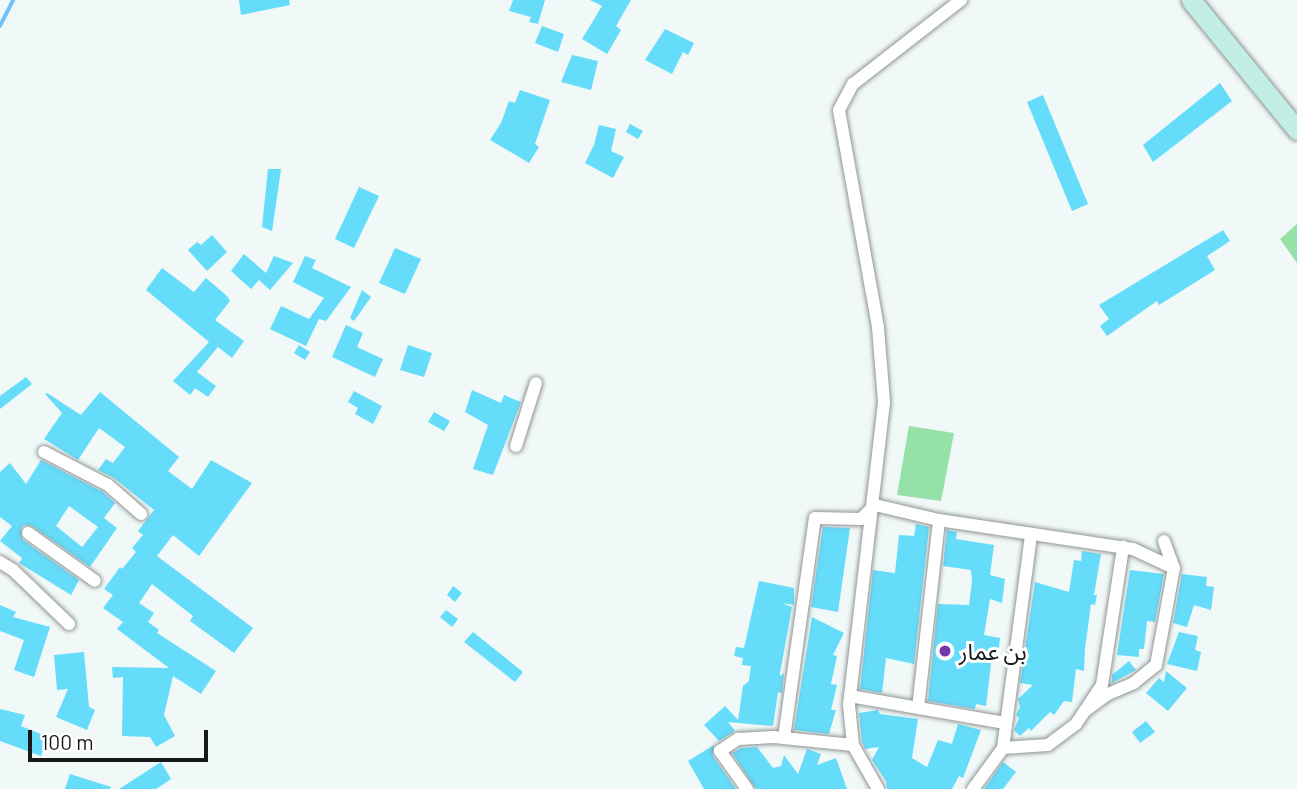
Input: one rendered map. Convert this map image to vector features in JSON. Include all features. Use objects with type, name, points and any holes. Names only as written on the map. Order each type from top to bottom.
[{"type":"street","points":[[878,789],[853,745],[850,696],[875,505],[884,402],[878,327],[839,110],[853,84],[961,0]]},
{"type":"street","points":[[1191,0],[1297,130]]},
{"type":"street","points":[[516,446],[536,383]]},
{"type":"street","points":[[44,452],[108,485],[141,514]]},
{"type":"street","points":[[875,505],[939,520],[1123,547],[1159,559],[1174,568]]},
{"type":"street","points":[[784,738],[815,519],[861,519],[875,505]]},
{"type":"street","points":[[918,708],[939,520]]},
{"type":"street","points":[[28,533],[95,581]]},
{"type":"street","points":[[973,789],[1003,748],[1031,534]]},
{"type":"street","points":[[1085,711],[1108,694],[1134,683],[1156,665],[1174,568],[1164,541]]},
{"type":"street","points":[[1003,748],[1048,745],[1076,724],[1102,685],[1123,547]]},
{"type":"street","points":[[0,562],[13,570],[69,624]]},
{"type":"street","points":[[850,696],[1005,723]]},
{"type":"street","points":[[747,789],[720,751],[738,739],[755,736],[853,745]]},
{"type":"green space","points":[[1297,224],[1297,263],[1280,239]]},
{"type":"green space","points":[[909,426],[954,433],[941,501],[897,495]]},
{"type":"building","points":[[239,0],[289,0],[290,5],[241,15]]},
{"type":"building","points":[[513,0],[545,0],[538,24],[529,22],[531,17],[509,11]]},
{"type":"building","points":[[590,0],[631,0],[616,26],[621,30],[607,54],[582,39],[602,6]]},
{"type":"building","points":[[542,26],[564,34],[558,52],[535,43]]},
{"type":"building","points":[[665,29],[694,43],[688,55],[683,52],[672,74],[645,60]]},
{"type":"building","points":[[572,55],[598,61],[591,90],[561,82]]},
{"type":"building","points":[[1220,83],[1232,101],[1153,162],[1143,145]]},
{"type":"building","points":[[520,90],[550,100],[535,144],[539,147],[529,163],[490,140],[501,123],[509,101],[515,103]]},
{"type":"building","points":[[1043,95],[1088,204],[1072,211],[1027,102]]},
{"type":"building","points":[[630,124],[643,131],[638,139],[626,132]]},
{"type":"building","points":[[599,125],[616,129],[611,151],[624,157],[613,178],[585,163],[594,145]]},
{"type":"building","points":[[268,169],[281,169],[272,231],[262,227]]},
{"type":"building","points":[[359,187],[379,196],[354,248],[335,239]]},
{"type":"building","points":[[1223,230],[1230,241],[1207,256],[1215,270],[1159,305],[1157,301],[1107,336],[1100,326],[1109,319],[1099,305]]},
{"type":"building","points":[[212,235],[227,252],[207,271],[188,250],[197,242],[201,245]]},
{"type":"building","points":[[395,248],[421,259],[405,294],[379,283]]},
{"type":"building","points":[[244,254],[266,273],[274,256],[293,263],[270,290],[259,280],[251,289],[231,271]]},
{"type":"building","points":[[305,256],[316,260],[312,268],[351,287],[326,321],[319,319],[306,346],[270,329],[281,306],[309,319],[324,298],[293,282]]},
{"type":"building","points":[[162,268],[194,292],[206,278],[230,301],[215,320],[244,341],[232,358],[218,347],[197,372],[216,386],[208,397],[195,388],[190,395],[173,381],[209,342],[146,290]]},
{"type":"building","points":[[362,290],[371,297],[354,321],[350,318]]},
{"type":"building","points":[[346,325],[363,333],[357,347],[383,359],[375,377],[332,357]]},
{"type":"building","points":[[299,345],[310,352],[305,360],[294,353]]},
{"type":"building","points":[[408,345],[432,353],[424,377],[400,370]]},
{"type":"building","points":[[26,377],[32,384],[0,409],[0,396]]},
{"type":"building","points":[[472,390],[501,403],[504,395],[521,402],[493,475],[473,469],[488,425],[465,412]]},
{"type":"building","points":[[354,391],[382,406],[373,424],[355,414],[358,408],[348,402]]},
{"type":"building","points":[[100,392],[179,457],[168,471],[192,489],[211,460],[252,483],[199,556],[173,535],[157,556],[253,628],[234,653],[190,621],[193,616],[152,584],[139,603],[154,613],[148,622],[159,630],[157,633],[216,671],[201,694],[173,676],[164,715],[175,736],[156,747],[150,737],[122,736],[123,677],[113,678],[112,667],[169,668],[117,629],[123,622],[103,608],[113,595],[104,589],[120,567],[122,569],[136,552],[132,548],[143,535],[138,531],[154,510],[114,478],[98,470],[106,459],[113,463],[125,447],[99,428],[78,460],[44,439],[62,413],[45,394],[81,415]]},
{"type":"building","points":[[434,412],[450,421],[444,431],[428,422]]},
{"type":"building","points":[[41,460],[103,492],[115,503],[104,518],[117,528],[90,567],[32,526],[25,525],[21,528],[23,540],[79,580],[71,595],[19,563],[22,558],[0,541],[12,526],[0,517],[0,472],[10,463],[26,484]],"holes":[[[69,506],[98,527],[82,547],[56,526]]]},
{"type":"building","points":[[916,524],[929,527],[914,664],[886,658],[882,693],[860,689],[873,570],[895,573],[899,535],[914,536]]},
{"type":"building","points":[[823,527],[850,528],[838,612],[811,607]]},
{"type":"building","points":[[947,530],[957,532],[956,539],[994,545],[990,575],[1005,579],[1002,603],[990,599],[984,635],[1000,638],[999,648],[993,647],[986,706],[976,704],[975,709],[928,701],[938,604],[969,605],[972,581],[971,570],[943,566]]},
{"type":"building","points":[[1082,551],[1101,554],[1094,595],[1097,595],[1095,605],[1091,604],[1084,671],[1076,669],[1072,702],[1064,701],[1054,715],[1050,712],[1031,731],[1029,728],[1020,736],[1014,730],[1019,718],[1016,715],[1020,707],[1018,699],[1033,685],[1020,683],[1035,582],[1069,592],[1074,560],[1081,561]]},
{"type":"building","points":[[1130,570],[1164,574],[1155,622],[1147,621],[1144,649],[1139,649],[1139,657],[1117,655]]},
{"type":"building","points":[[1182,574],[1207,577],[1206,586],[1214,587],[1211,610],[1194,605],[1187,627],[1173,623]]},
{"type":"building","points":[[759,581],[794,588],[794,605],[782,603],[792,607],[780,673],[780,676],[784,673],[782,693],[778,692],[773,726],[728,722],[735,731],[719,741],[704,725],[725,706],[738,720],[743,686],[749,681],[751,666],[742,665],[743,658],[734,656],[736,647],[744,648]]},
{"type":"building","points":[[453,586],[462,593],[455,602],[447,595]]},
{"type":"building","points":[[0,605],[16,612],[13,617],[50,627],[34,677],[14,670],[24,640],[0,631]]},
{"type":"building","points":[[446,610],[458,619],[452,627],[440,617]]},
{"type":"building","points":[[812,617],[844,633],[833,655],[837,656],[831,684],[837,685],[831,710],[836,710],[829,734],[794,730]]},
{"type":"building","points":[[473,632],[523,672],[515,682],[464,642]]},
{"type":"building","points":[[1179,632],[1198,636],[1195,650],[1201,652],[1197,671],[1167,664]]},
{"type":"building","points":[[84,652],[89,707],[95,710],[87,730],[56,717],[68,689],[57,690],[54,655]]},
{"type":"building","points":[[1129,661],[1136,670],[1112,683],[1112,675]]},
{"type":"building","points":[[1166,671],[1187,688],[1168,711],[1146,693],[1159,678],[1164,682]]},
{"type":"building","points":[[0,709],[25,715],[21,726],[48,737],[41,756],[0,741]]},
{"type":"building","points":[[878,710],[880,714],[918,719],[912,758],[927,767],[938,740],[952,744],[958,724],[981,730],[963,778],[959,776],[952,789],[887,789],[886,781],[872,760],[879,747],[865,749],[862,742],[859,713]]},
{"type":"building","points":[[1146,721],[1155,732],[1140,743],[1132,732]]},
{"type":"building","points":[[714,745],[713,756],[736,789],[704,789],[688,761]]},
{"type":"building","points":[[757,747],[773,768],[781,766],[784,755],[798,774],[807,749],[821,754],[817,765],[836,758],[847,789],[756,789],[732,753],[741,748]]},
{"type":"building","points":[[161,762],[171,779],[156,789],[119,789]]},
{"type":"building","points":[[1003,762],[1016,772],[1003,789],[984,789]]},
{"type":"building","points":[[70,774],[111,787],[65,789]]},
{"type":"waterway","points":[[0,26],[13,0]]},
{"type":"place","name":"بن عمار","points":[[945,651]]}]
